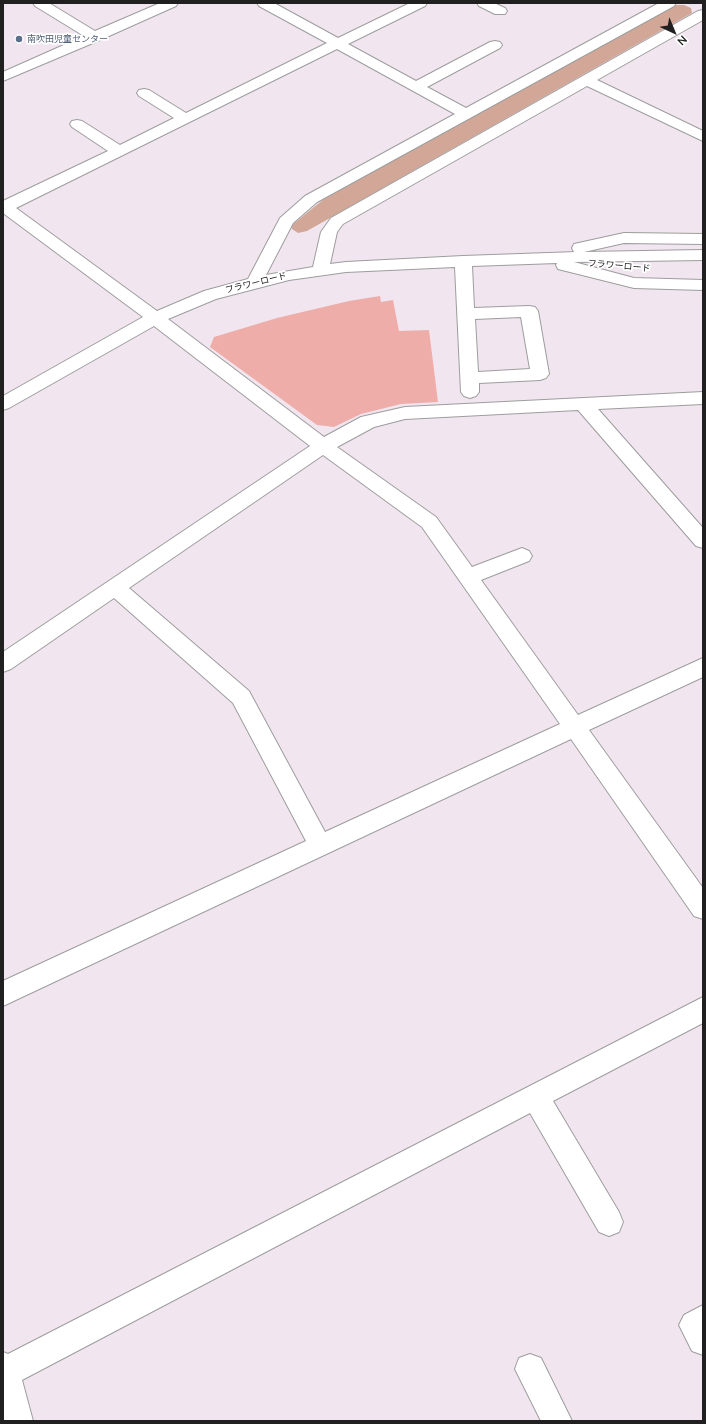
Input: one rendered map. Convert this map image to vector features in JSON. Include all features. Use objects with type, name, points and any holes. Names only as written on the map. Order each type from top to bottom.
[{"type":"street","points":[[40,3],[95,37]]},
{"type":"street","points":[[3,77],[171,3]]},
{"type":"street","points":[[264,3],[466,114]]},
{"type":"street","points":[[420,3],[4,207],[155,318],[323,446],[429,522],[703,908]]},
{"type":"street","points":[[484,3],[500,11]]},
{"type":"street","points":[[254,283],[286,221],[311,199],[669,3]]},
{"type":"street","points":[[320,270],[329,232],[332,226],[337,222],[703,14]]},
{"type":"street","points":[[416,86],[495,45]]},
{"type":"street","points":[[586,80],[703,137]]},
{"type":"street","points":[[144,93],[186,119]]},
{"type":"street","points":[[77,124],[119,151]]},
{"type":"street","points":[[536,258],[624,238],[703,239]]},
{"type":"street","name":"フラワーロード","points":[[3,404],[155,318],[210,296],[254,283],[320,270],[346,267],[536,258],[703,255]]},
{"type":"street","points":[[536,258],[634,283],[703,285]]},
{"type":"street","name":"フラワーロード","points":[[536,258],[674,271],[703,271]]},
{"type":"street","points":[[463,261],[471,409]]},
{"type":"street","points":[[466,314],[528,311],[540,374],[469,378]]},
{"type":"street","points":[[3,664],[323,446],[368,422],[405,413],[703,398]]},
{"type":"street","points":[[583,404],[703,542]]},
{"type":"street","points":[[468,577],[522,556]]},
{"type":"street","points":[[115,587],[241,697],[320,845]]},
{"type":"street","points":[[3,994],[703,667]]},
{"type":"street","points":[[18,1421],[3,1371],[703,1009]]},
{"type":"street","points":[[535,1097],[609,1222]]},
{"type":"street","points":[[703,1320],[694,1325],[703,1340]]},
{"type":"street","points":[[530,1369],[557,1421]]},
{"type":"shaded area","points":[[673,5],[684,5],[691,8],[692,13],[307,231],[298,233],[292,229],[292,225],[324,199]]},
{"type":"shaded area","points":[[380,296],[381,302],[393,300],[399,331],[429,330],[438,402],[401,404],[361,414],[334,427],[317,425],[210,347],[214,337],[277,318],[349,301]]},
{"type":"place","name":"南吹田児童センター","points":[[19,39]]}]
